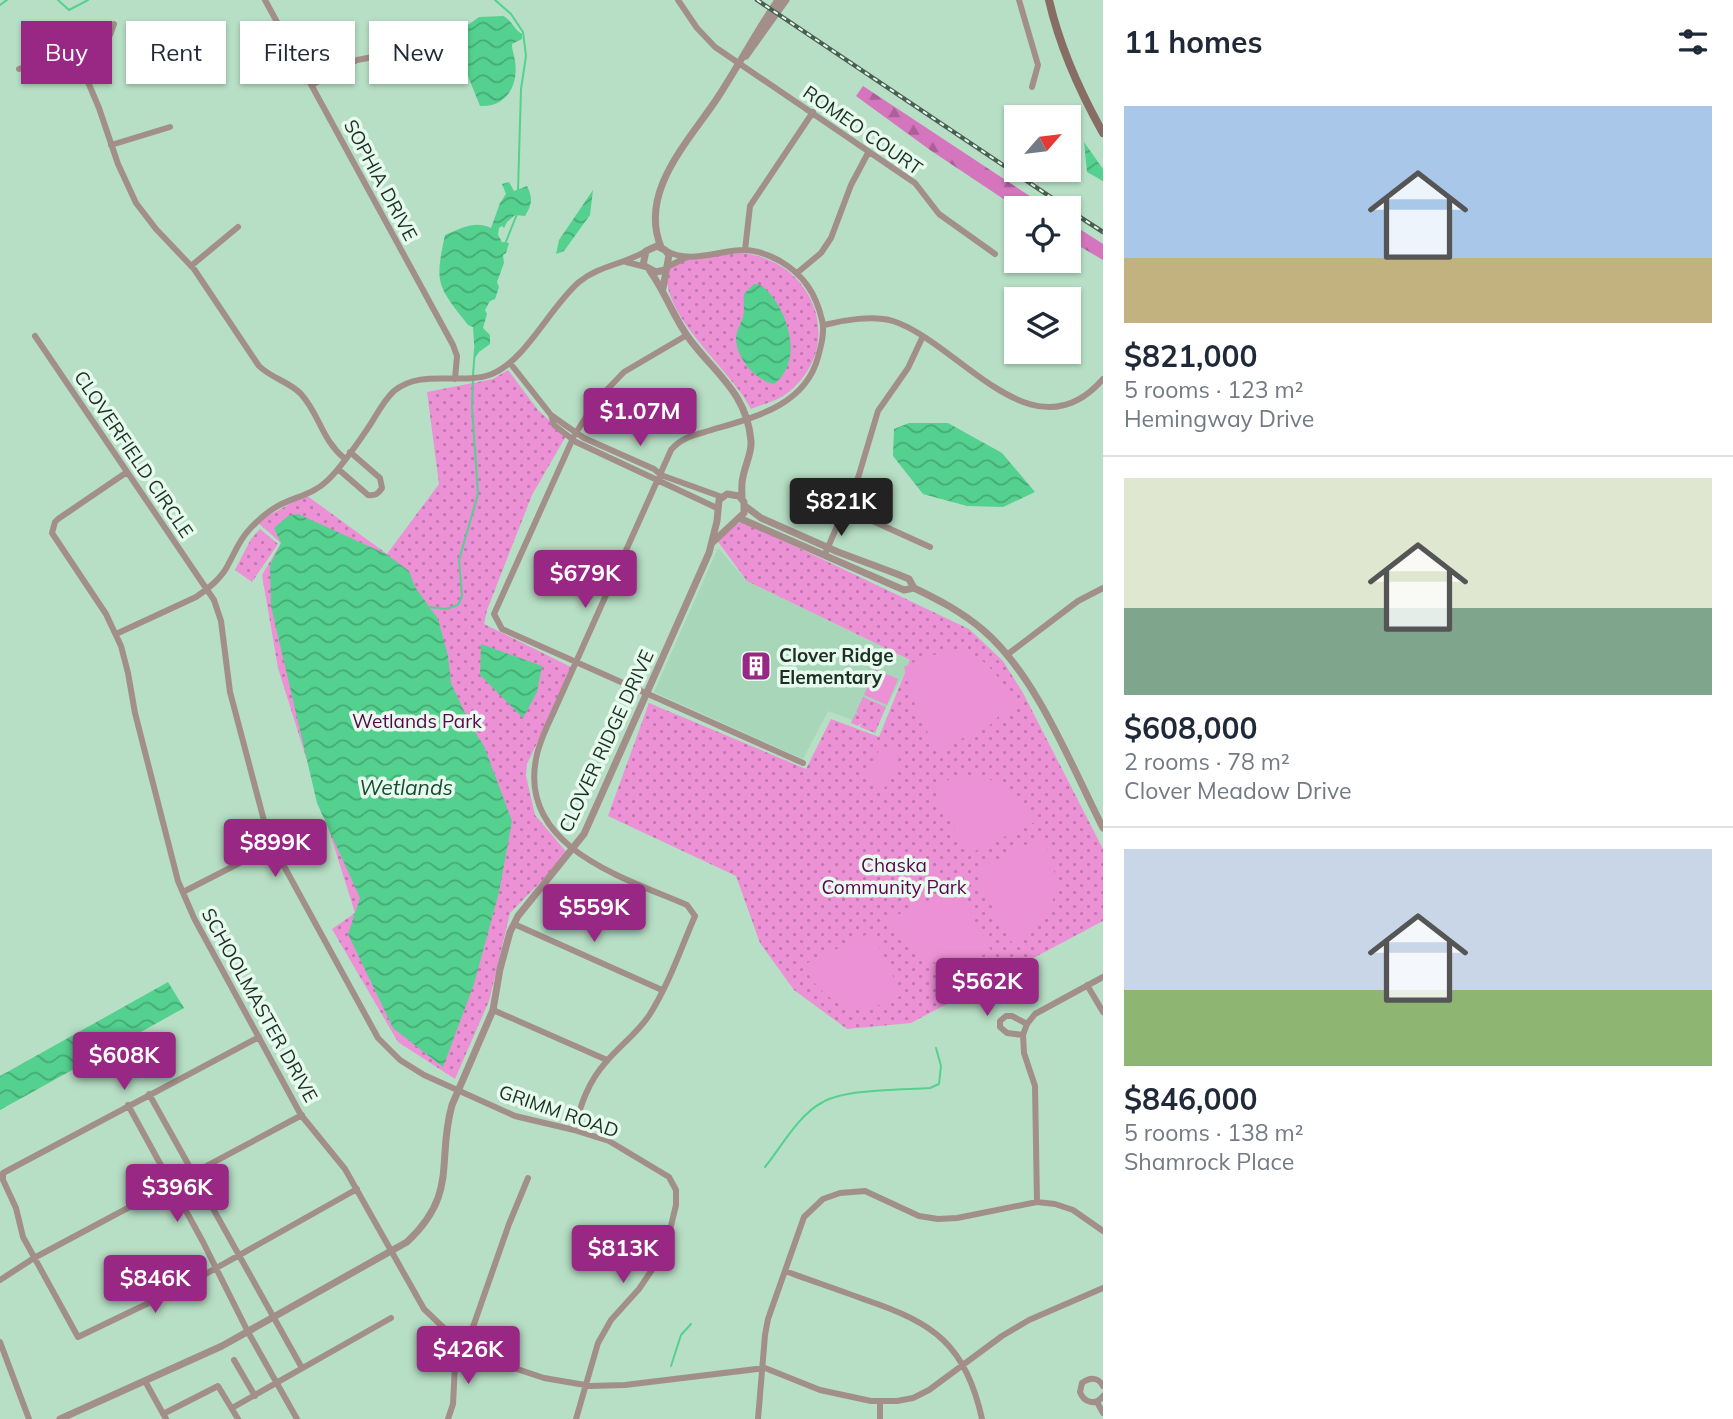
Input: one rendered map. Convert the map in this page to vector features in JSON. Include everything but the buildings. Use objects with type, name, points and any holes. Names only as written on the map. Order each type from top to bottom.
[{"type":"main road","points":[[1049,0],[1067,61],[1103,133]]},
{"type":"street","name":"SOPHIA DRIVE","points":[[265,0],[453,345],[457,356],[455,379]]},
{"type":"street","name":"ROMEO COURT","points":[[678,0],[696,29],[715,47],[915,183],[939,214],[995,254]]},
{"type":"street","points":[[736,520],[744,513],[743,478],[751,443],[747,419],[739,398],[687,335],[642,260],[655,227],[657,204],[667,174],[778,0]]},
{"type":"street","points":[[738,65],[756,45],[786,0]]},
{"type":"street","points":[[1019,0],[1038,65],[1032,87]]},
{"type":"street","points":[[112,30],[114,24]]},
{"type":"street","points":[[312,85],[357,60],[369,58]]},
{"type":"street","points":[[87,84],[136,203],[191,266],[259,366],[305,398],[329,444],[345,459]]},
{"type":"street","points":[[745,250],[750,206],[813,112]]},
{"type":"street","points":[[111,145],[170,127]]},
{"type":"street","points":[[797,273],[821,253],[831,237],[851,185],[868,153]]},
{"type":"street","points":[[655,227],[669,261],[663,292]]},
{"type":"street","points":[[191,266],[238,228]]},
{"type":"street","points":[[116,634],[208,589],[224,572],[238,545],[257,522],[277,506],[316,490],[338,469],[389,396],[397,389],[425,379],[476,379],[494,373],[510,363],[581,281],[603,268],[626,262],[647,249],[663,249],[687,257]]},
{"type":"street","points":[[574,1130],[586,1092],[607,1060],[642,1025],[699,915],[687,905],[597,865],[559,837],[538,802],[534,775],[539,746],[668,454],[680,441],[769,412],[799,392],[817,363],[824,325],[816,298],[797,273],[772,257],[745,250],[687,257],[666,269],[648,269],[626,262]]},
{"type":"street","points":[[824,325],[881,319],[892,321],[923,336],[1002,392],[1025,404],[1045,409],[1074,402],[1103,379]]},
{"type":"street","points":[[687,335],[624,372],[599,397],[575,437],[494,614],[502,629],[803,763]]},
{"type":"street","name":"CLOVERFIELD CIRCLE","points":[[35,336],[208,589],[221,621],[230,691],[260,810],[273,846]]},
{"type":"street","points":[[826,550],[865,459],[877,413],[908,368],[923,336]]},
{"type":"street","points":[[510,363],[551,415],[575,437],[654,469],[659,477],[718,510],[724,519],[736,520],[826,550]]},
{"type":"street","points":[[338,469],[368,495],[379,493],[382,488],[380,478],[351,452]]},
{"type":"street","name":"SCHOOLMASTER DRIVE","points":[[127,472],[58,519],[52,528],[54,537],[106,614],[116,634],[125,660],[135,713],[178,881],[194,918],[302,1115],[345,1169],[424,1309],[440,1326],[512,1368],[544,1378],[585,1385],[625,1385],[763,1369],[820,1390],[880,1402],[913,1398],[929,1390],[1021,1324],[1103,1288]]},
{"type":"street","points":[[659,477],[724,496],[735,494],[761,518],[904,590],[914,588],[949,605],[968,618],[1008,654],[1032,689],[1103,828]]},
{"type":"street","points":[[718,510],[724,496],[743,478]]},
{"type":"street","points":[[844,508],[930,547]]},
{"type":"street","name":"CLOVER RIDGE DRIVE","points":[[60,1419],[222,1346],[391,1252],[418,1232],[437,1203],[445,1175],[448,1120],[458,1090],[493,1010],[500,969],[514,924],[584,834],[713,542],[718,510]]},
{"type":"street","name":"CLOVER RIDGE DRIVE","points":[[713,542],[736,520]]},
{"type":"street","points":[[1008,654],[1078,601],[1103,588]]},
{"type":"street","points":[[183,892],[273,846]]},
{"type":"street","name":"GRIMM ROAD","points":[[273,846],[378,1038],[411,1068],[515,1116],[601,1137],[663,1173],[673,1184],[677,1197],[669,1234],[658,1261],[639,1289],[603,1332],[576,1419]]},
{"type":"street","points":[[514,924],[662,990]]},
{"type":"street","points":[[1037,1202],[1035,1086],[1024,1053],[1023,1035],[1035,1014],[1103,977]]},
{"type":"street","points":[[1087,985],[1103,1012]]},
{"type":"street","points":[[493,1010],[607,1060]]},
{"type":"street","points":[[1023,1035],[1007,1033],[1000,1027],[1000,1021],[1006,1016],[1012,1016],[1027,1024]]},
{"type":"street","points":[[259,1037],[3,1173],[23,1237],[78,1337],[186,1285],[357,1189]]},
{"type":"street","points":[[149,1094],[237,1256],[302,1368]]},
{"type":"street","points":[[128,1105],[297,1419]]},
{"type":"street","points":[[0,1280],[34,1258],[302,1115]]},
{"type":"street","points":[[448,1419],[453,1404],[455,1365],[467,1344],[528,1178]]},
{"type":"street","points":[[758,1419],[768,1319],[804,1217],[823,1199],[840,1193],[865,1191],[919,1216],[938,1219],[957,1218],[1037,1202],[1055,1204],[1073,1210],[1103,1231]]},
{"type":"street","points":[[785,1271],[912,1317],[945,1341],[964,1365],[974,1387],[982,1419]]},
{"type":"street","points":[[232,1408],[391,1318]]},
{"type":"street","points":[[0,1342],[29,1419]]},
{"type":"street","points":[[234,1360],[254,1396]]},
{"type":"street","points":[[1103,1386],[1097,1380],[1091,1379],[1086,1380],[1080,1388],[1085,1401],[1090,1403],[1097,1402],[1103,1396]]},
{"type":"street","points":[[145,1381],[164,1417],[218,1386],[239,1419]]},
{"type":"street","points":[[880,1402],[880,1419]]},
{"type":"street","points":[[1097,1402],[1103,1413]]},
{"type":"shaded area","points":[[718,548],[747,581],[911,661],[875,728],[828,711],[803,759],[654,692]]},
{"type":"green space","points":[[863,86],[1004,179],[1004,182],[1009,182],[1030,196],[1004,196],[1004,199],[856,96]]},
{"type":"green space","points":[[1081,230],[1103,244],[1103,260],[1081,247]]},
{"type":"green space","points":[[742,253],[767,259],[788,271],[804,287],[814,307],[818,329],[816,351],[807,372],[786,394],[751,409],[685,324],[668,288],[667,270],[687,259]]},
{"type":"green space","name":"Wetlands","points":[[508,370],[538,410],[566,436],[532,495],[484,624],[573,668],[527,764],[526,776],[535,815],[568,854],[510,913],[489,1001],[455,1079],[398,1042],[332,929],[355,913],[278,668],[262,575],[281,543],[257,522],[306,495],[387,554],[439,484],[427,392],[493,379]]},
{"type":"green space","name":"Chaska Community Park","points":[[742,521],[969,629],[1003,661],[1023,693],[1103,849],[1103,921],[911,1023],[847,1029],[794,990],[760,943],[736,876],[608,816],[649,703],[806,769],[831,719],[879,737],[910,660],[747,581],[716,539]]},
{"type":"green space","points":[[260,529],[278,544],[252,582],[235,570],[251,539]]},
{"type":"green space","points":[[952,651],[964,652],[983,661],[1017,705],[990,725],[943,748],[929,735],[923,724],[904,667],[924,657]]},
{"type":"green space","points":[[875,669],[898,679],[887,705],[864,695]]},
{"type":"green space","points":[[863,697],[886,707],[875,733],[860,727],[861,723],[858,726],[851,723],[855,714],[859,714],[856,712]]},
{"type":"green space","points":[[881,746],[901,754],[885,788],[865,779]]},
{"type":"green space","points":[[957,777],[980,777],[1005,787],[1027,806],[1035,822],[967,855],[932,786]]},
{"type":"green space","points":[[1041,837],[1054,868],[1054,898],[1040,923],[1012,943],[978,881],[980,868]]},
{"type":"green space","points":[[950,890],[960,892],[991,951],[974,959],[944,964],[932,962],[909,947],[889,919]]},
{"type":"green space","points":[[872,932],[902,995],[872,1007],[845,1005],[821,990],[803,965]]},
{"type":"water","points":[[503,16],[522,34],[522,39],[512,44],[516,70],[513,86],[504,99],[489,106],[480,106],[468,76],[468,25],[479,17]]},
{"type":"water","points":[[1084,142],[1103,169],[1103,181],[1087,172]]},
{"type":"water","points":[[509,182],[514,191],[527,186],[530,205],[525,216],[515,215],[504,228],[499,228],[498,235],[502,242],[509,243],[503,255],[504,263],[497,282],[499,287],[495,299],[490,301],[485,310],[487,314],[483,328],[490,335],[490,344],[475,358],[473,327],[468,325],[458,312],[441,284],[440,265],[445,235],[474,225],[491,228],[506,194],[502,184]]},
{"type":"water","points":[[593,190],[590,215],[564,251],[556,254],[559,240]]},
{"type":"water","points":[[754,284],[762,286],[771,295],[788,328],[788,364],[783,375],[774,384],[760,378],[748,367],[737,346],[736,335],[744,314],[744,294]]},
{"type":"water","points":[[909,423],[948,423],[1002,453],[1035,492],[1003,507],[967,506],[923,494],[893,456],[894,429]]},
{"type":"water","name":"Wetlands","points":[[298,514],[386,554],[409,571],[415,587],[438,619],[448,656],[451,683],[471,726],[484,746],[512,821],[499,892],[474,984],[443,1067],[393,1028],[348,934],[360,898],[317,803],[271,606],[270,565],[281,543],[274,528],[288,516]]},
{"type":"water","points":[[481,644],[542,666],[537,692],[523,718],[480,675]]},
{"type":"water","points":[[168,982],[184,1008],[0,1110],[0,1076]]},
{"type":"waterway","points":[[0,5],[7,0]]},
{"type":"waterway","points":[[58,0],[69,10],[88,0]]},
{"type":"waterway","points":[[495,0],[511,14],[523,32],[526,56],[521,89],[518,191]]},
{"type":"waterway","points":[[505,244],[517,214]]},
{"type":"waterway","points":[[473,375],[475,349]]},
{"type":"waterway","points":[[430,607],[446,609],[458,605],[462,596],[459,560],[478,494],[472,407],[473,380]]},
{"type":"waterway","points":[[765,1167],[798,1123],[823,1102],[860,1092],[930,1088],[939,1084],[941,1066],[936,1048]]},
{"type":"waterway","points":[[671,1366],[681,1335],[691,1324]]},
{"type":"railway","points":[[757,0],[1049,196]]},
{"type":"railway","points":[[1081,218],[1103,232]]},
{"type":"place","name":"Clover Ridge Elementary","points":[[756,666]]},
{"type":"park label","name":"Wetlands Park","points":[[417,721]]}]
